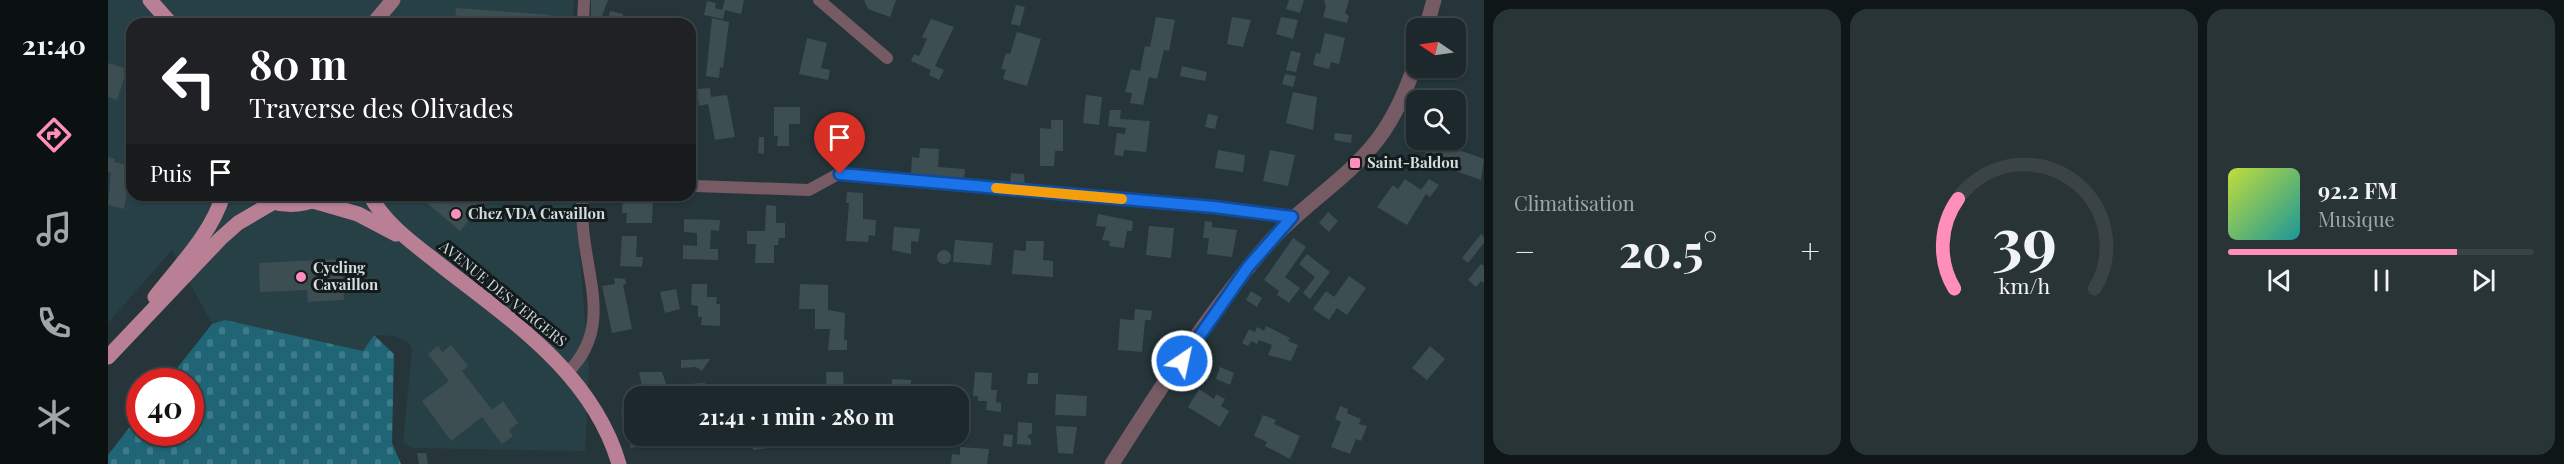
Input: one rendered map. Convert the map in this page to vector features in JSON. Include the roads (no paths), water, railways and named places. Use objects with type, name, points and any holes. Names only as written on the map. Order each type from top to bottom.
[{"type":"main road","points":[[149,0],[156,18]]},
{"type":"main road","points":[[149,0],[166,18]]},
{"type":"main road","points":[[378,18],[395,0]]},
{"type":"main road","points":[[386,18],[395,0]]},
{"type":"main road","points":[[112,353],[206,230],[221,201]]},
{"type":"main road","points":[[112,353],[238,223],[274,202],[287,204],[303,201]]},
{"type":"main road","name":"AVENUE DES VERGERS","points":[[326,201],[358,214],[417,246]]},
{"type":"main road","name":"AVENUE DES VERGERS","points":[[375,201],[392,224],[547,350],[568,372],[602,423],[619,464]]},
{"type":"street","points":[[583,18],[584,0]]},
{"type":"street","points":[[819,0],[887,58]]},
{"type":"street","points":[[1429,18],[1434,0]]},
{"type":"street","points":[[1112,464],[1248,267],[1292,217],[1377,141],[1398,107],[1410,78]]},
{"type":"street","points":[[696,186],[809,190],[840,174],[1230,209],[1292,217]]},
{"type":"street","points":[[568,372],[587,348],[595,315],[584,236],[582,201]]},
{"type":"place","name":"Saint-Baldou","points":[[1355,163]]},
{"type":"place","name":"Chez VDA Cavaillon","points":[[456,214]]},
{"type":"place","name":"Cycling Cavaillon","points":[[301,277]]}]
